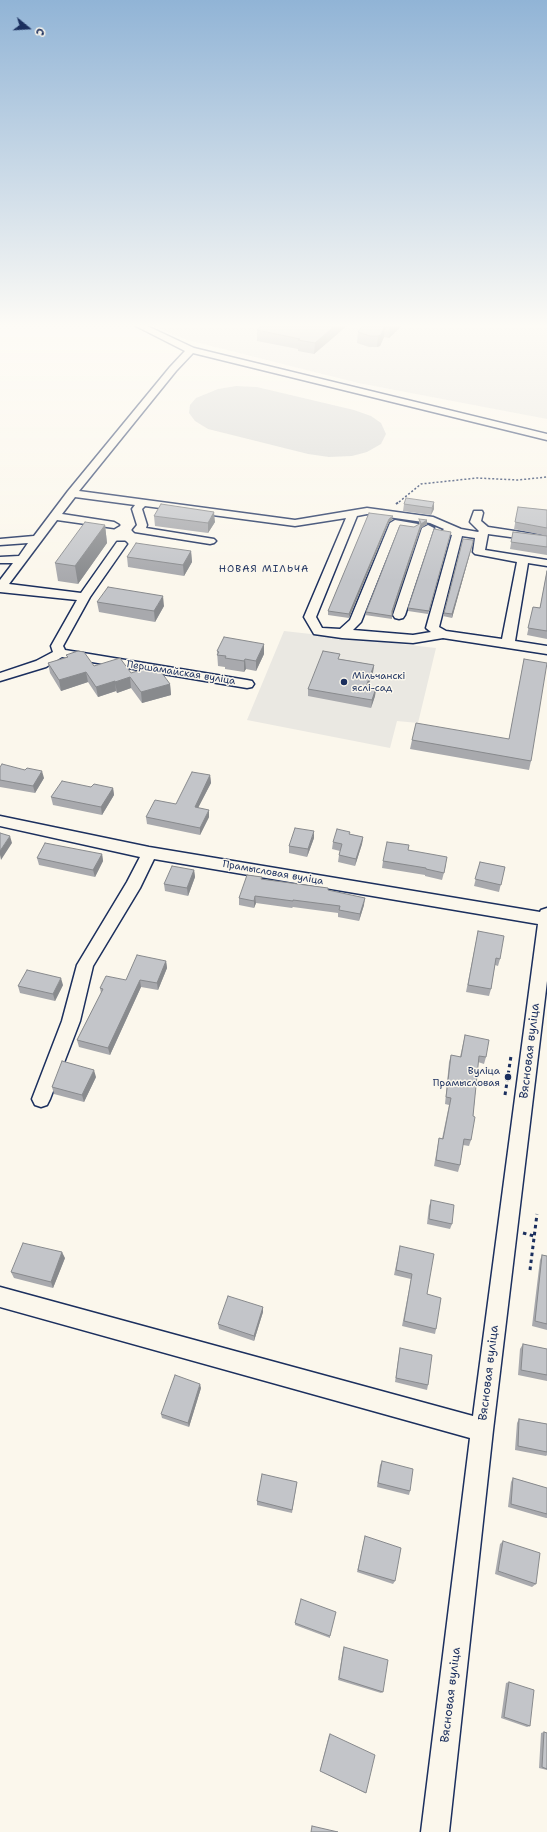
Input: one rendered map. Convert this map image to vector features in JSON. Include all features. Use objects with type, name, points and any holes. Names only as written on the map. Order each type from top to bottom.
[{"type":"street","points":[[0,587],[72,493],[140,409]]},
{"type":"street","points":[[434,409],[547,437]]},
{"type":"street","points":[[72,493],[295,523],[367,511],[433,520],[458,532]]},
{"type":"street","points":[[142,502],[137,509],[142,525],[139,530],[210,541]]},
{"type":"street","points":[[392,514],[396,504]]},
{"type":"street","points":[[353,513],[310,617],[318,631],[413,639],[444,634],[547,650]]},
{"type":"street","points":[[478,513],[475,522],[483,533],[479,552],[547,563]]},
{"type":"street","points":[[54,516],[114,525]]},
{"type":"street","points":[[342,634],[355,622],[395,523],[458,532],[547,538]]},
{"type":"street","points":[[399,615],[428,528]]},
{"type":"street","points":[[444,634],[432,628],[458,532]]},
{"type":"street","points":[[0,542],[37,539]]},
{"type":"street","points":[[0,677],[41,664],[60,653],[57,646],[84,597],[121,544]]},
{"type":"street","points":[[0,560],[22,559]]},
{"type":"street","points":[[508,643],[523,559]]},
{"type":"street","points":[[0,587],[84,597]]},
{"type":"street","name":"Першамайская вуліца","points":[[60,653],[247,684]]},
{"type":"street","name":"Прамысловая вуліца","points":[[0,821],[149,853],[547,916]]},
{"type":"street","points":[[41,1099],[71,1021],[85,965],[134,884],[149,853]]},
{"type":"street","name":"Вясновая вуліца","points":[[435,1832],[482,1430],[540,1025],[547,916]]},
{"type":"street","points":[[0,1297],[482,1430]]},
{"type":"path","points":[[396,504],[421,484],[478,478],[518,480],[547,477]]},
{"type":"path","points":[[505,1095],[511,1056]]},
{"type":"path","points":[[530,1270],[537,1214]]},
{"type":"shaded area","points":[[189,409],[352,409],[371,416],[381,423],[386,434],[381,444],[367,452],[352,456],[329,457],[308,454],[208,429],[195,421],[189,413]]},
{"type":"shaded area","points":[[497,409],[547,409],[547,419]]},
{"type":"shaded area","points":[[284,631],[436,648],[418,723],[397,721],[390,748],[247,720]]},
{"type":"building","points":[[406,498],[434,502],[432,508],[404,504]]},
{"type":"building","points":[[161,504],[214,512],[208,523],[154,516]]},
{"type":"building","points":[[518,507],[547,510],[547,528],[515,522]]},
{"type":"building","points":[[369,513],[393,516],[389,519],[349,614],[328,611]]},
{"type":"building","points":[[419,519],[427,520],[421,524],[392,611],[392,616],[366,612],[400,525],[414,527],[421,523]]},
{"type":"building","points":[[85,522],[105,525],[75,566],[55,563]]},
{"type":"building","points":[[434,529],[451,532],[429,611],[408,608]]},
{"type":"building","points":[[513,532],[547,536],[547,547],[511,542]]},
{"type":"building","points":[[463,539],[473,540],[473,542],[452,614],[444,613]]},
{"type":"building","points":[[136,543],[191,551],[183,565],[127,557]]},
{"type":"building","points":[[547,571],[547,631],[528,628],[533,607],[540,608]]},
{"type":"building","points":[[108,587],[163,596],[154,611],[97,602]]},
{"type":"building","points":[[224,637],[264,644],[256,661],[225,658],[226,656],[217,655],[219,652],[217,651]]},
{"type":"building","points":[[78,651],[84,652],[94,666],[120,658],[131,673],[156,665],[170,684],[141,692],[130,677],[96,687],[86,672],[59,680],[48,663],[68,657],[66,655]]},
{"type":"building","points":[[323,651],[340,654],[338,659],[374,665],[366,687],[376,688],[372,700],[308,689]]},
{"type":"building","points":[[524,659],[547,663],[531,761],[412,740],[416,723],[509,739]]},
{"type":"building","points":[[2,764],[25,770],[27,768],[42,771],[33,786],[0,780],[0,767]]},
{"type":"building","points":[[192,772],[210,775],[195,807],[209,810],[200,828],[146,817],[155,800],[176,804]]},
{"type":"building","points":[[62,781],[91,787],[94,784],[113,788],[101,807],[51,797]]},
{"type":"building","points":[[295,828],[314,831],[308,849],[289,846]]},
{"type":"building","points":[[337,829],[350,832],[349,834],[363,837],[356,859],[339,855],[342,844],[333,842]]},
{"type":"building","points":[[0,833],[10,836],[0,851]]},
{"type":"building","points":[[387,842],[409,845],[408,850],[447,857],[444,873],[426,868],[383,861]]},
{"type":"building","points":[[45,843],[102,854],[93,870],[37,858]]},
{"type":"building","points":[[480,862],[505,867],[501,885],[475,879]]},
{"type":"building","points":[[172,866],[194,870],[187,888],[164,884]]},
{"type":"building","points":[[247,875],[262,877],[261,879],[328,888],[328,890],[365,898],[360,914],[339,910],[340,906],[255,896],[254,901],[239,898]]},
{"type":"building","points":[[478,931],[504,936],[500,959],[496,958],[491,989],[468,985]]},
{"type":"building","points":[[137,955],[166,961],[157,983],[140,980],[108,1048],[77,1040],[103,989],[100,988],[106,976],[126,980]]},
{"type":"building","points":[[27,970],[61,978],[53,994],[18,986]]},
{"type":"building","points":[[465,1035],[489,1040],[486,1057],[479,1056],[473,1116],[475,1117],[471,1140],[464,1139],[460,1165],[436,1160],[439,1138],[443,1139],[451,1098],[446,1097],[451,1055],[461,1057]]},
{"type":"building","points":[[62,1061],[94,1070],[82,1095],[52,1087]]},
{"type":"building","points":[[431,1200],[454,1205],[452,1224],[429,1219]]},
{"type":"building","points":[[23,1243],[62,1252],[51,1282],[11,1272]]},
{"type":"building","points":[[400,1246],[434,1254],[427,1294],[441,1298],[436,1329],[404,1321],[412,1274],[396,1270]]},
{"type":"building","points":[[542,1255],[547,1256],[547,1324],[535,1321]]},
{"type":"building","points":[[228,1296],[263,1307],[254,1336],[218,1324]]},
{"type":"building","points":[[523,1344],[547,1349],[547,1375],[521,1370]]},
{"type":"building","points":[[400,1348],[432,1355],[428,1385],[396,1378]]},
{"type":"building","points":[[175,1375],[200,1384],[188,1423],[161,1414]]},
{"type":"building","points":[[519,1419],[547,1424],[547,1452],[518,1446]]},
{"type":"building","points":[[382,1461],[413,1469],[410,1491],[378,1483]]},
{"type":"building","points":[[262,1474],[297,1482],[292,1510],[257,1501]]},
{"type":"building","points":[[513,1478],[547,1488],[547,1514],[511,1504]]},
{"type":"building","points":[[365,1536],[401,1548],[395,1581],[358,1570]]},
{"type":"building","points":[[503,1541],[540,1553],[536,1584],[498,1571]]},
{"type":"building","points":[[301,1599],[336,1612],[330,1636],[295,1623]]},
{"type":"building","points":[[344,1647],[388,1660],[383,1692],[339,1678]]},
{"type":"building","points":[[509,1682],[534,1690],[530,1726],[504,1717]]},
{"type":"building","points":[[544,1732],[547,1733],[547,1769],[542,1767]]},
{"type":"building","points":[[330,1734],[375,1755],[366,1793],[320,1771]]},
{"type":"building","points":[[312,1826],[338,1832],[311,1832]]},
{"type":"place","name":"Мільчанскі яслі-сад","points":[[344,682]]},
{"type":"place","name":"Вуліца Прамысловая","points":[[508,1077]]},
{"type":"district","name":"НОВАЯ МІЛЬЧА","points":[[264,569]]}]
